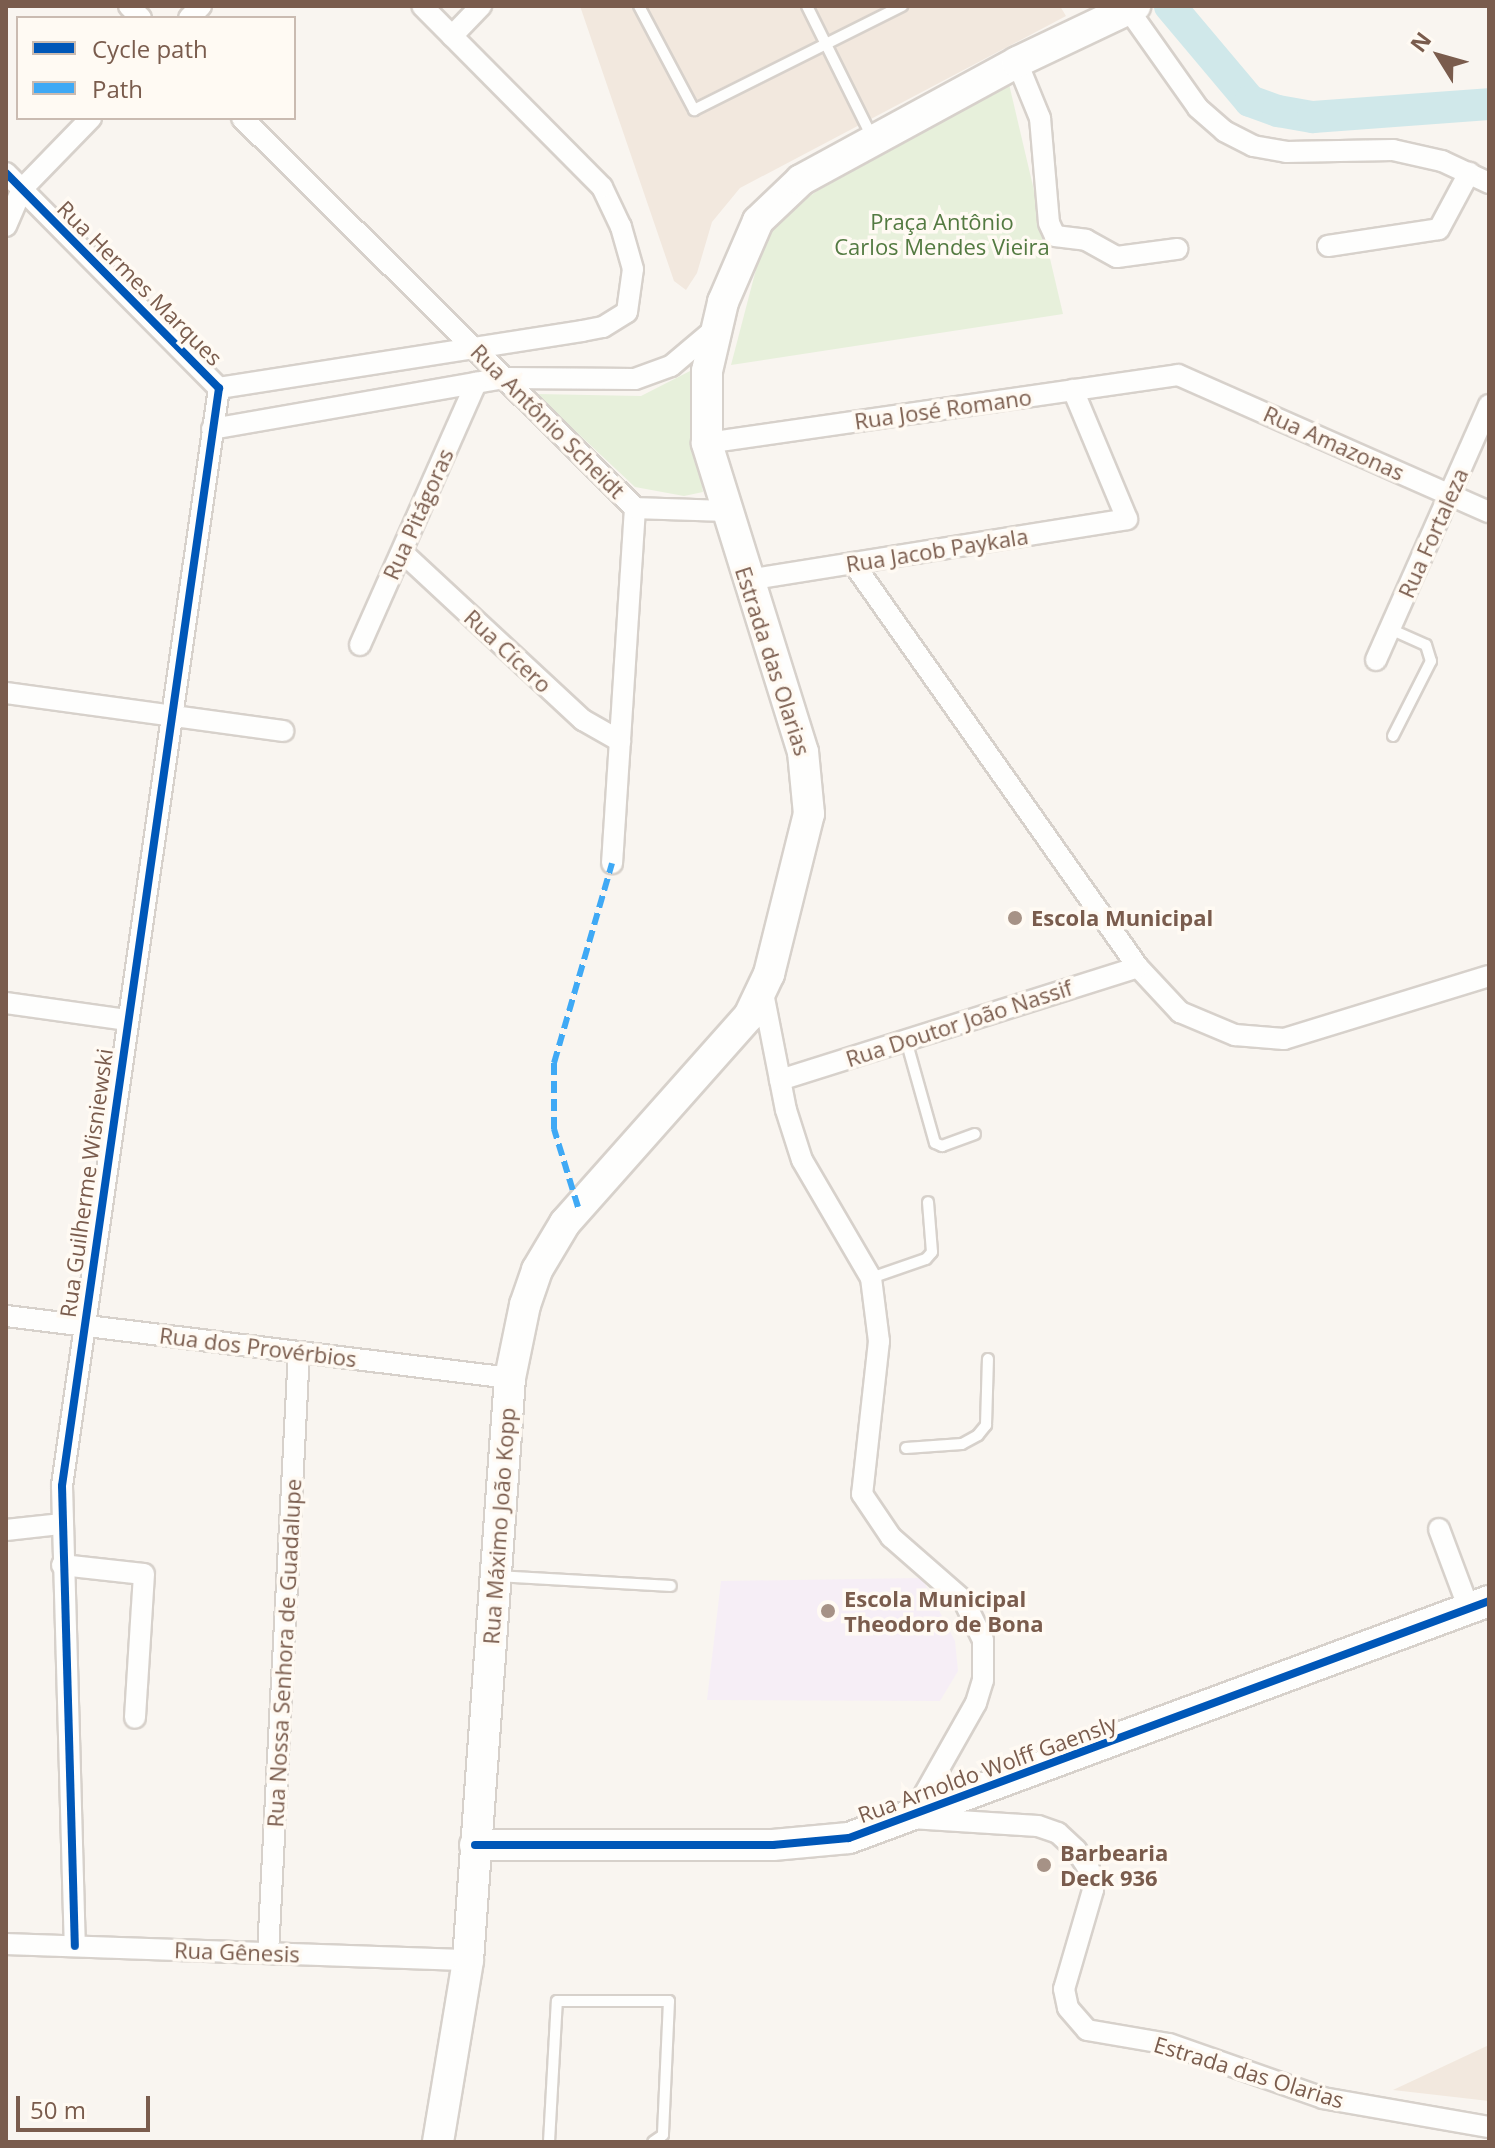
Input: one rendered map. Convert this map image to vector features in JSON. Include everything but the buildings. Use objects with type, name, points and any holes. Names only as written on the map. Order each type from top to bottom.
[{"type":"main road","name":"Estrada das Olarias","points":[[763,993],[804,841],[809,793],[803,752],[725,511],[707,443],[705,398],[716,328],[742,252],[765,213],[809,174],[1017,62],[1131,8]]},
{"type":"main road","name":"Rua Máximo João Kopp","points":[[438,2142],[468,1960],[510,1378],[525,1305],[551,1242],[729,1043],[763,993]]},
{"type":"main road","name":"Rua Arnoldo Wolff Gaensly","points":[[475,1845],[813,1843],[911,1818],[1479,1605]]},
{"type":"street","points":[[422,6],[452,36],[481,6]]},
{"type":"street","points":[[1131,8],[1198,108],[1224,131],[1253,146],[1286,152],[1393,150],[1469,173],[1489,183]]},
{"type":"street","name":"Rua Hermes Marques","points":[[219,388],[603,327],[627,312],[633,269],[602,187],[452,36]]},
{"type":"street","points":[[1017,62],[1040,118],[1049,223],[1055,236],[1086,240],[1117,257],[1177,249]]},
{"type":"street","points":[[6,226],[22,189],[89,120]]},
{"type":"street","name":"Rua Antônio Scheidt","points":[[244,120],[635,508],[612,863]]},
{"type":"street","name":"Rua Hermes Marques","points":[[6,173],[219,388]]},
{"type":"street","points":[[1328,246],[1439,229],[1469,173]]},
{"type":"street","points":[[212,429],[505,378],[635,379],[671,366],[716,328]]},
{"type":"street","name":"Rua José Romano","points":[[707,443],[1178,375]]},
{"type":"street","name":"Rua Amazonas","points":[[1178,375],[1489,512]]},
{"type":"street","name":"Rua Pitágoras","points":[[360,645],[476,383]]},
{"type":"street","name":"Rua Hermes Marques","points":[[212,429],[219,388]]},
{"type":"street","name":"Rua Jacob Paykala","points":[[747,580],[1127,519],[1073,390]]},
{"type":"street","name":"Rua Fortaleza","points":[[1376,660],[1489,405]]},
{"type":"street","name":"Rua Guilherme Wisniewski","points":[[75,1946],[60,1524],[83,1325],[212,429]]},
{"type":"street","points":[[635,508],[725,511]]},
{"type":"street","name":"Rua Cícero","points":[[402,552],[583,720],[620,741]]},
{"type":"street","points":[[853,563],[1138,967],[1180,1012],[1206,1025],[1259,1039],[1307,1034],[1489,976]]},
{"type":"street","points":[[6,693],[283,731]]},
{"type":"street","name":"Rua Doutor João Nassif","points":[[780,1080],[1138,967]]},
{"type":"street","name":"Estrada das Olarias","points":[[763,993],[780,1080],[802,1160],[871,1278],[879,1341],[862,1494],[891,1537],[964,1601],[976,1620],[985,1659],[971,1714],[911,1818],[1038,1826],[1058,1833],[1076,1850],[1089,1869],[1093,1890],[1064,1989],[1068,2008],[1087,2030],[1169,2044],[1323,2098],[1489,2127]]},
{"type":"street","points":[[6,1003],[127,1020]]},
{"type":"street","name":"Rua dos Provérbios","points":[[6,1316],[510,1378]]},
{"type":"street","name":"Rua Nossa Senhora de Guadalupe","points":[[268,1953],[299,1352]]},
{"type":"street","points":[[6,1530],[60,1524]]},
{"type":"street","points":[[1439,1529],[1479,1605]]},
{"type":"street","points":[[62,1565],[144,1574],[135,1718]]},
{"type":"street","name":"Rua Gênesis","points":[[6,1944],[468,1960]]},
{"type":"lane","points":[[639,6],[694,110],[827,47],[902,6]]},
{"type":"lane","points":[[807,6],[872,138]]},
{"type":"lane","points":[[1390,629],[1426,645],[1431,661],[1393,736]]},
{"type":"lane","points":[[906,1040],[935,1143],[942,1146],[975,1134]]},
{"type":"lane","points":[[871,1278],[926,1259],[932,1252],[928,1202]]},
{"type":"lane","points":[[906,1448],[962,1444],[978,1435],[986,1425],[988,1359]]},
{"type":"lane","points":[[495,1575],[671,1586]]},
{"type":"lane","points":[[549,2142],[557,2001],[669,2001],[663,2135],[653,2142]]},
{"type":"shaded area","points":[[580,6],[1060,6],[1066,16],[740,188],[712,222],[697,273],[686,290],[674,281]]},
{"type":"shaded area","name":"Escola Municipal Theodoro de Bona","points":[[922,1578],[955,1641],[958,1671],[940,1701],[707,1700],[721,1581]]},
{"type":"shaded area","points":[[1489,2045],[1489,2101],[1393,2090]]},
{"type":"green space","name":"Praça Antônio Carlos Mendes Vieira","points":[[1009,84],[1063,314],[731,365],[760,254],[778,219],[817,191]]},
{"type":"green space","points":[[694,369],[691,417],[703,492],[684,496],[635,487],[536,394],[641,396]]},
{"type":"waterway","points":[[1170,6],[1250,101],[1278,111],[1313,117],[1489,104]]},
{"type":"marked path","points":[[578,1207],[554,1129],[554,1063],[612,863]]},
{"type":"cycle path","points":[[6,173],[219,388],[62,1486],[75,1946]]},
{"type":"cycle path","points":[[475,1845],[773,1845],[849,1838],[1489,1601]]},
{"type":"place","name":"Escola Municipal","points":[[1015,918]]},
{"type":"place","name":"Escola Municipal Theodoro de Bona","points":[[828,1611]]},
{"type":"place","name":"Barbearia Deck 936","points":[[1044,1865]]}]
